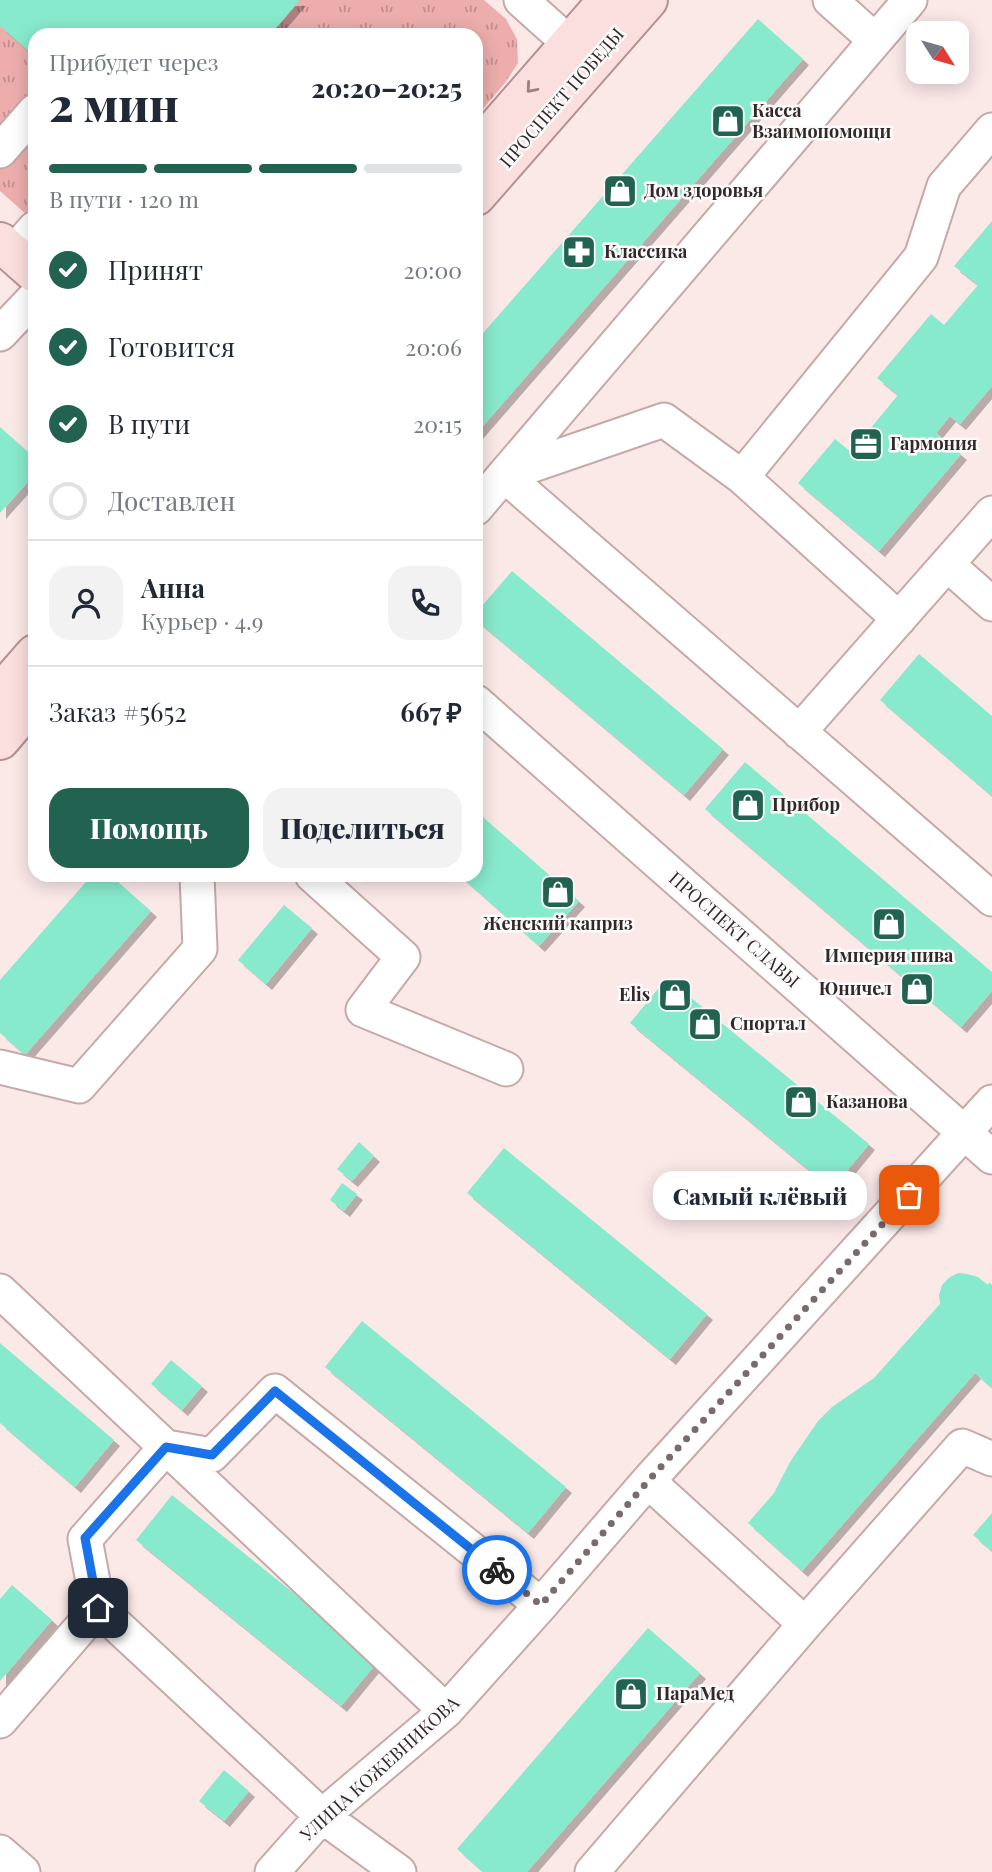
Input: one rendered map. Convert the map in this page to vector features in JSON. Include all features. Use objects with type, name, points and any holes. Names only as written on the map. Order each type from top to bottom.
[{"type":"main road","name":"ПРОСПЕКТ ПОБЕДЫ","points":[[483,186],[581,53],[608,0]]},
{"type":"main road","name":"ПРОСПЕКТ ПОБЕДЫ","points":[[483,144],[581,53],[648,0]]},
{"type":"main road","points":[[0,694],[28,662]]},
{"type":"main road","points":[[0,740],[28,707]]},
{"type":"street","points":[[521,0],[581,53]]},
{"type":"street","points":[[830,0],[875,40]]},
{"type":"street","points":[[483,500],[910,0]]},
{"type":"street","points":[[0,151],[28,119]]},
{"type":"street","points":[[742,477],[921,257],[944,186],[992,130]]},
{"type":"street","points":[[0,334],[28,304]]},
{"type":"street","points":[[504,475],[664,419],[742,477],[899,619]]},
{"type":"street","points":[[504,475],[992,899]]},
{"type":"street","points":[[799,732],[992,513]]},
{"type":"street","points":[[947,565],[992,604]]},
{"type":"street","name":"ПРОСПЕКТ СЛАВЫ","points":[[483,708],[992,1157]]},
{"type":"street","points":[[0,1067],[79,1086],[200,948],[197,882]]},
{"type":"street","points":[[320,882],[403,957],[363,1010],[506,1069]]},
{"type":"street","name":"УЛИЦА КОЖЕВНИКОВА","points":[[272,1872],[322,1816],[446,1711],[648,1481],[992,1102]]},
{"type":"street","points":[[0,1291],[446,1711]]},
{"type":"street","points":[[166,1447],[212,1455],[275,1391],[541,1605]]},
{"type":"street","points":[[592,1872],[962,1446],[992,1459]]},
{"type":"street","points":[[166,1447],[85,1538],[98,1608],[322,1816],[400,1872]]},
{"type":"street","points":[[648,1481],[805,1624]]},
{"type":"street","points":[[0,1721],[98,1608]]},
{"type":"street","points":[[0,1852],[23,1872]]},
{"type":"green space","points":[[0,0],[484,0],[506,19],[517,39],[518,63],[483,109],[483,28],[28,28],[28,216],[0,191]]},
{"type":"building","points":[[0,0],[300,0],[276,28],[28,28],[28,51],[0,26]]},
{"type":"building","points":[[758,19],[803,59],[483,426],[483,333]]},
{"type":"building","points":[[992,221],[992,386],[960,424],[950,416],[936,433],[961,454],[879,551],[798,483],[835,439],[851,452],[898,395],[877,378],[931,314],[944,325],[978,285],[954,266]]},
{"type":"building","points":[[0,427],[28,452],[28,482],[0,513]]},
{"type":"building","points":[[512,571],[723,749],[684,795],[483,626],[483,605]]},
{"type":"building","points":[[919,654],[992,716],[992,796],[880,700]]},
{"type":"building","points":[[745,762],[992,972],[992,991],[961,1027],[705,809]]},
{"type":"building","points":[[483,817],[579,901],[539,946],[467,882],[483,882]]},
{"type":"building","points":[[86,882],[118,882],[151,911],[25,1055],[0,1033],[0,980]]},
{"type":"building","points":[[284,905],[312,928],[266,984],[238,960]]},
{"type":"building","points":[[667,978],[869,1144],[832,1189],[630,1023]]},
{"type":"building","points":[[359,1142],[374,1156],[352,1181],[337,1169]]},
{"type":"building","points":[[504,1148],[707,1314],[670,1359],[467,1193]]},
{"type":"building","points":[[342,1183],[357,1194],[344,1211],[330,1200]]},
{"type":"building","points":[[958,1273],[978,1277],[992,1285],[992,1388],[975,1373],[802,1571],[748,1523],[774,1493],[790,1462],[818,1421],[832,1407],[874,1378],[940,1304],[942,1285]]},
{"type":"building","points":[[362,1321],[566,1487],[528,1533],[325,1367]]},
{"type":"building","points":[[0,1343],[114,1440],[75,1487],[0,1423]]},
{"type":"building","points":[[171,1360],[202,1386],[182,1410],[151,1384]]},
{"type":"building","points":[[172,1495],[378,1661],[341,1706],[136,1540]]},
{"type":"building","points":[[992,1513],[992,1551],[973,1535]]},
{"type":"building","points":[[12,1585],[52,1620],[0,1681],[0,1599]]},
{"type":"building","points":[[648,1628],[700,1673],[527,1872],[483,1872],[457,1849]]},
{"type":"building","points":[[224,1770],[249,1791],[224,1821],[199,1801]]},
{"type":"way so far","points":[[497,1570],[541,1605],[648,1481],[909,1195]]},
{"type":"place","name":"Касса Взаимопомощи","points":[[728,121]]},
{"type":"place","name":"Дом здоровья","points":[[620,191]]},
{"type":"place","name":"Классика","points":[[579,252]]},
{"type":"place","name":"Гармония","points":[[866,444]]},
{"type":"place","name":"Прибор","points":[[748,805]]},
{"type":"place","name":"Женский каприз","points":[[558,892]]},
{"type":"place","name":"Империя пива","points":[[889,924]]},
{"type":"place","name":"Юничел","points":[[917,989]]},
{"type":"place","name":"Elis","points":[[675,995]]},
{"type":"place","name":"Спортал","points":[[705,1024]]},
{"type":"place","name":"Казанова","points":[[801,1102]]},
{"type":"place","name":"Самый клёвый","points":[[909,1195]]},
{"type":"place","name":"ПараМед","points":[[631,1694]]},
{"type":"route","points":[[98,1608],[85,1538],[166,1447],[212,1455],[275,1391],[497,1570]]}]
